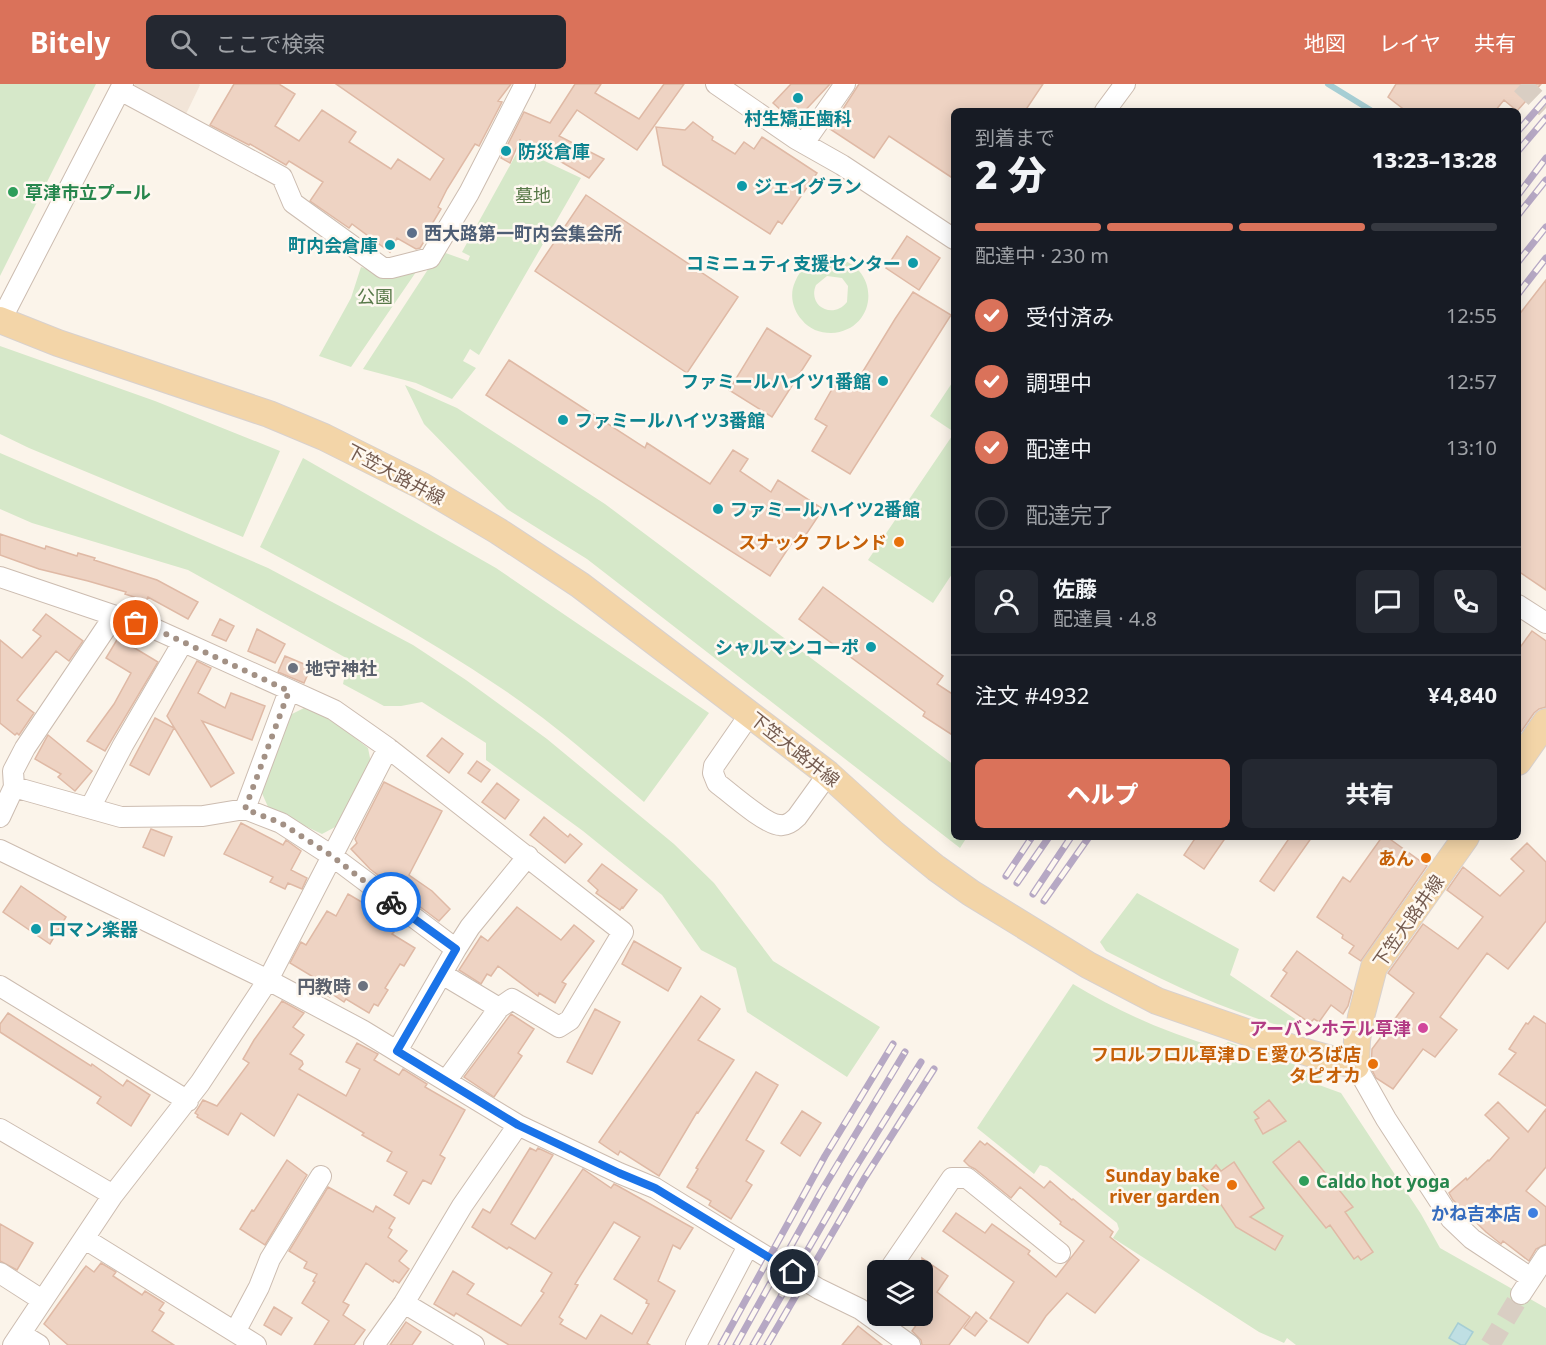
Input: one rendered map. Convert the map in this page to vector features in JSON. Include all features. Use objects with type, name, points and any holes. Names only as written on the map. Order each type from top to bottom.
[{"type":"main road","name":"下笠大路井線","points":[[0,320],[58,343],[269,414],[378,462],[482,520],[580,585],[750,714],[828,774],[893,833],[936,868],[971,893],[1116,981],[1157,1001],[1295,1049],[1356,1066],[1361,1017],[1374,967],[1464,840]]},
{"type":"main road","points":[[1521,758],[1546,722]]},
{"type":"street","points":[[0,320],[122,87],[282,177],[293,203],[383,268],[391,268],[430,258],[469,193],[525,84]]},
{"type":"street","points":[[716,84],[951,237]]},
{"type":"street","points":[[804,143],[845,84]]},
{"type":"street","points":[[1107,108],[1125,84]]},
{"type":"street","points":[[0,577],[157,630],[300,691],[334,710],[388,748],[623,932],[570,1020],[559,1028],[512,999],[499,1008],[446,1081]]},
{"type":"street","points":[[1521,607],[1546,623]]},
{"type":"street","points":[[0,817],[14,787],[13,771],[25,748],[114,616]]},
{"type":"street","points":[[90,808],[123,745],[183,642]]},
{"type":"street","points":[[245,809],[300,691]]},
{"type":"street","points":[[750,714],[714,766],[713,774],[717,783],[770,823],[781,825],[791,823],[797,817],[828,774]]},
{"type":"street","points":[[39,1345],[17,1339],[113,1195],[188,1101],[268,980],[388,748]]},
{"type":"street","points":[[14,787],[122,817],[203,816],[245,809],[281,823],[332,856],[456,949]]},
{"type":"street","points":[[0,850],[268,980],[397,1051],[518,1125],[655,1188],[819,1289],[867,1312]]},
{"type":"street","points":[[397,1051],[470,927],[528,856]]},
{"type":"street","points":[[442,974],[499,1008]]},
{"type":"street","points":[[0,986],[188,1101]]},
{"type":"street","points":[[1356,1066],[1386,1119],[1451,1219],[1526,1286],[1546,1257]]},
{"type":"street","points":[[374,1345],[404,1303],[462,1206],[518,1125]]},
{"type":"street","points":[[0,1129],[113,1195]]},
{"type":"street","points":[[235,1332],[259,1287],[270,1259],[321,1176]]},
{"type":"street","points":[[896,1260],[952,1178],[960,1176],[967,1178],[1060,1253]]},
{"type":"street","points":[[85,1239],[256,1345]]},
{"type":"street","points":[[696,1345],[748,1246]]},
{"type":"street","points":[[0,1273],[42,1300]]},
{"type":"street","points":[[404,1303],[474,1345]]},
{"type":"street","points":[[888,1326],[910,1345]]},
{"type":"shaded area","points":[[135,84],[200,85],[186,114],[133,87]]},
{"type":"green space","points":[[0,84],[96,84],[0,276]]},
{"type":"green space","name":"墓地","points":[[519,149],[581,178],[479,355],[470,349],[463,361],[476,368],[452,399],[416,383],[363,369],[440,251],[468,261],[470,256],[462,252]]},
{"type":"green space","points":[[830,257],[847,262],[859,271],[866,283],[868,296],[866,310],[859,321],[847,329],[831,333],[808,326],[796,312],[792,297],[793,287],[801,272],[808,264]],"holes":[[[827,276],[842,278],[848,286],[847,302],[835,310],[823,308],[815,299],[816,285]]]},
{"type":"green space","name":"公園","points":[[361,267],[386,276],[416,272],[351,367],[319,356],[351,298]]},
{"type":"green space","points":[[0,346],[155,401],[280,451],[243,537],[0,434]]},
{"type":"green space","points":[[951,384],[951,430],[930,416]]},
{"type":"green space","points":[[405,385],[457,408],[605,504],[951,763],[951,840],[965,840],[960,848],[587,559],[507,509],[424,424]]},
{"type":"green space","points":[[951,437],[951,576],[933,603],[868,560]]},
{"type":"green space","points":[[0,453],[268,568],[413,645],[547,739],[674,844],[714,883],[773,961],[880,1027],[847,1077],[747,1012],[736,968],[701,950],[662,895],[583,831],[486,760],[486,743],[422,702],[384,706],[343,684],[348,659],[188,570],[32,523],[0,509]]},
{"type":"green space","points":[[303,458],[496,568],[709,713],[644,802],[556,728],[501,688],[413,632],[260,547]]},
{"type":"green space","points":[[306,707],[328,717],[368,748],[371,763],[337,826],[322,834],[269,809],[261,791],[290,715]]},
{"type":"green space","points":[[1137,893],[1239,949],[1230,975],[1301,1023],[1300,1031],[1225,1007],[1176,986],[1106,951],[1100,942]]},
{"type":"green space","points":[[1073,984],[1126,1013],[1181,1036],[1219,1048],[1228,1042],[1323,1074],[1319,1085],[1341,1093],[1421,1214],[1440,1248],[1546,1308],[1546,1345],[1296,1345],[1287,1338],[1284,1343],[1259,1332],[1113,1238],[1119,1229],[1117,1223],[1047,1167],[1040,1165],[1034,1174],[977,1128]]},
{"type":"water","points":[[1458,1323],[1473,1332],[1465,1345],[1449,1338]]},
{"type":"building","points":[[234,84],[279,84],[295,94],[275,126],[299,141],[322,110],[356,132],[349,142],[391,169],[398,159],[430,180],[444,159],[336,84],[511,84],[498,101],[502,102],[479,146],[475,144],[447,189],[438,207],[441,209],[420,248],[416,249],[397,238],[390,252],[352,224],[349,228],[310,201],[323,182],[289,161],[286,165],[250,144],[210,125]]},
{"type":"building","points":[[575,84],[601,84],[595,93],[639,119],[664,84],[684,84],[637,150],[577,110],[559,136],[604,159],[589,178],[520,140],[510,163],[501,158],[524,112],[550,123]]},
{"type":"building","name":"村生矯正歯科","points":[[791,84],[830,84],[797,119],[792,115],[790,118],[773,103]]},
{"type":"building","points":[[859,84],[1043,84],[1027,108],[951,108],[951,177],[889,136],[874,158],[830,129]]},
{"type":"building","points":[[1396,84],[1541,84],[1520,108],[1513,108],[1504,100],[1497,108],[1402,108],[1388,97]]},
{"type":"building","name":"ジェイグラン","points":[[693,122],[713,137],[712,140],[735,154],[744,142],[754,149],[762,137],[817,173],[782,224],[778,221],[770,234],[663,165],[656,127],[685,130]]},
{"type":"building","points":[[586,195],[738,297],[687,373],[535,271]]},
{"type":"building","name":"コミニュティ支援センター","points":[[907,236],[940,258],[919,290],[886,268]]},
{"type":"building","points":[[1546,280],[1546,590],[1521,573],[1521,312]]},
{"type":"building","name":"ファミールハイツ1番館","points":[[913,292],[951,315],[850,474],[812,451],[827,426],[815,419],[839,377],[854,386]]},
{"type":"building","points":[[767,328],[811,356],[772,417],[729,390]]},
{"type":"building","points":[[509,360],[645,448],[647,443],[710,484],[733,450],[748,459],[740,471],[771,492],[778,480],[823,509],[803,539],[797,535],[770,576],[486,395]]},
{"type":"building","points":[[0,534],[45,549],[46,546],[77,556],[78,553],[95,558],[94,560],[157,580],[198,602],[188,619],[148,597],[146,601],[125,594],[126,592],[39,569],[0,555]]},
{"type":"building","name":"シャルマンコーポ","points":[[823,587],[943,676],[937,684],[951,693],[951,734],[923,716],[925,712],[799,619]]},
{"type":"building","points":[[46,614],[83,641],[69,661],[56,651],[17,700],[34,713],[19,735],[17,733],[15,735],[0,723],[0,640],[22,658],[41,636],[33,630]]},
{"type":"building","points":[[220,619],[234,626],[226,641],[212,635]]},
{"type":"building","points":[[257,629],[285,644],[275,663],[248,651]]},
{"type":"building","points":[[1532,631],[1546,641],[1546,707],[1534,713],[1521,732],[1521,646]]},
{"type":"building","points":[[118,638],[158,662],[105,751],[87,741],[114,704],[131,673],[106,658]]},
{"type":"building","points":[[285,656],[311,667],[304,683],[278,672]]},
{"type":"building","points":[[197,661],[211,668],[198,693],[225,708],[231,693],[265,706],[252,740],[202,721],[234,773],[211,787],[167,716]]},
{"type":"building","points":[[155,718],[174,728],[149,775],[130,765]]},
{"type":"building","points":[[48,735],[92,771],[75,791],[58,777],[61,774],[35,759]]},
{"type":"building","points":[[442,738],[463,754],[449,773],[427,756]]},
{"type":"building","points":[[477,761],[490,770],[481,782],[468,773]]},
{"type":"building","points":[[384,782],[442,811],[409,875],[432,891],[450,909],[439,921],[370,869],[351,849],[357,843],[355,839]]},
{"type":"building","points":[[497,783],[519,800],[505,819],[482,802]]},
{"type":"building","points":[[544,817],[568,837],[570,834],[582,844],[565,863],[530,835]]},
{"type":"building","points":[[241,823],[283,845],[286,840],[301,851],[291,870],[307,878],[302,889],[288,883],[285,889],[270,882],[273,877],[224,854]]},
{"type":"building","points":[[151,829],[172,837],[164,856],[143,847]]},
{"type":"building","points":[[1194,840],[1224,840],[1204,869],[1184,855]]},
{"type":"building","points":[[1288,840],[1310,840],[1274,891],[1260,881]]},
{"type":"building","points":[[1380,840],[1391,840],[1427,866],[1361,961],[1349,953],[1354,946],[1342,938],[1343,935],[1317,917],[1343,877],[1350,882]]},
{"type":"building","points":[[1527,843],[1546,862],[1546,921],[1508,969],[1487,953],[1440,1017],[1457,1030],[1435,1057],[1423,1049],[1393,1089],[1376,1078],[1371,1068],[1372,1049],[1381,1037],[1383,1038],[1414,993],[1388,973],[1423,924],[1458,949],[1483,917],[1447,890],[1463,867],[1500,896],[1524,871],[1511,859]]},
{"type":"building","points":[[602,864],[637,890],[620,910],[596,893],[598,890],[588,881]]},
{"type":"building","points":[[21,886],[66,917],[50,944],[3,912]]},
{"type":"building","points":[[348,894],[372,908],[368,915],[415,948],[404,966],[400,964],[385,988],[388,990],[378,1006],[374,1004],[369,1013],[346,999],[344,1002],[332,994],[330,997],[310,985],[315,978],[290,963],[301,942],[306,945],[327,911],[336,916]]},
{"type":"building","points":[[517,907],[561,940],[574,925],[594,941],[562,982],[566,984],[555,1003],[539,993],[538,996],[498,966],[491,976],[487,974],[481,984],[459,970],[481,936],[488,941]]},
{"type":"building","points":[[634,941],[681,968],[668,991],[622,964]]},
{"type":"building","points":[[1297,951],[1352,991],[1343,1014],[1331,1005],[1319,1022],[1314,1019],[1310,1023],[1271,996],[1287,973],[1283,970]]},
{"type":"building","points":[[701,996],[720,1009],[698,1040],[734,1060],[697,1112],[659,1176],[620,1151],[618,1155],[599,1142]]},
{"type":"building","points":[[282,1001],[304,1013],[293,1027],[304,1035],[290,1054],[302,1061],[303,1064],[299,1069],[346,1096],[360,1069],[346,1062],[357,1043],[378,1054],[374,1060],[399,1075],[403,1069],[427,1084],[425,1087],[465,1110],[440,1155],[445,1158],[431,1184],[423,1180],[409,1204],[394,1195],[407,1172],[387,1161],[392,1152],[298,1094],[274,1136],[241,1113],[228,1135],[197,1117],[195,1113],[203,1100],[217,1106],[249,1063],[243,1059]]},
{"type":"building","points":[[595,1009],[620,1022],[592,1074],[567,1062]]},
{"type":"building","points":[[8,1013],[91,1066],[92,1064],[123,1086],[127,1080],[150,1095],[131,1126],[97,1103],[101,1097],[0,1032],[0,1024]]},
{"type":"building","points":[[511,1014],[534,1029],[518,1053],[522,1056],[494,1097],[464,1077]]},
{"type":"building","points":[[1534,1016],[1546,1024],[1546,1106],[1499,1074],[1516,1053],[1509,1049],[1526,1023],[1528,1024]]},
{"type":"building","points":[[756,1072],[778,1085],[746,1140],[764,1151],[746,1181],[752,1185],[731,1219],[709,1205],[711,1201],[687,1187],[698,1169],[696,1168]]},
{"type":"building","points":[[1269,1100],[1286,1121],[1263,1134],[1255,1120],[1259,1118],[1254,1112]]},
{"type":"building","points":[[1498,1102],[1528,1132],[1546,1109],[1546,1167],[1526,1191],[1546,1207],[1546,1244],[1536,1249],[1529,1261],[1503,1241],[1501,1244],[1486,1232],[1453,1200],[1449,1193],[1489,1161],[1509,1138],[1485,1115]]},
{"type":"building","points":[[802,1111],[821,1123],[800,1156],[781,1143]]},
{"type":"building","points":[[980,1141],[985,1145],[987,1143],[1044,1188],[1050,1181],[1113,1232],[1110,1237],[1139,1260],[1095,1313],[1067,1293],[1046,1316],[1028,1343],[990,1318],[1014,1282],[943,1231],[956,1213],[985,1233],[992,1224],[1030,1251],[1028,1254],[1056,1277],[1084,1241],[1060,1224],[1061,1222],[1020,1187],[1011,1198],[969,1166],[964,1161]]},
{"type":"building","points":[[1299,1141],[1353,1207],[1345,1212],[1373,1252],[1361,1260],[1358,1256],[1354,1259],[1330,1225],[1326,1228],[1273,1162]]},
{"type":"building","points":[[530,1148],[536,1151],[538,1148],[553,1155],[511,1224],[535,1239],[583,1169],[611,1188],[614,1184],[693,1228],[680,1249],[673,1245],[658,1281],[675,1291],[647,1343],[650,1345],[509,1345],[456,1313],[454,1316],[434,1304],[453,1271],[474,1284],[467,1294],[521,1326],[544,1293],[541,1291],[552,1273],[472,1227],[483,1209],[490,1213]],"holes":[[[614,1222],[640,1237],[614,1279],[647,1300],[646,1303],[649,1304],[632,1334],[601,1315],[586,1339],[560,1324],[563,1320],[559,1317],[578,1285],[575,1284]]]},
{"type":"building","points":[[287,1160],[307,1175],[265,1245],[240,1229]]},
{"type":"building","points":[[1234,1162],[1264,1208],[1250,1217],[1283,1236],[1275,1250],[1236,1227],[1216,1197],[1202,1185],[1206,1181],[1203,1179],[1216,1165],[1221,1171]]},
{"type":"building","points":[[328,1187],[373,1212],[376,1206],[395,1218],[389,1228],[392,1230],[388,1237],[407,1251],[399,1261],[409,1269],[399,1283],[394,1280],[393,1282],[366,1263],[343,1302],[349,1305],[343,1315],[365,1330],[354,1345],[314,1345],[329,1321],[302,1303],[315,1282],[313,1281],[317,1274],[304,1268],[307,1262],[289,1251]]},
{"type":"building","points":[[0,1224],[33,1243],[17,1270],[0,1261]]},
{"type":"building","points":[[101,1263],[116,1272],[113,1276],[142,1295],[145,1291],[164,1303],[159,1310],[164,1313],[152,1331],[174,1345],[68,1345],[44,1324],[86,1266],[94,1272]]},
{"type":"building","points":[[933,1266],[948,1276],[937,1292],[970,1317],[949,1345],[922,1345],[921,1340],[912,1331],[916,1326],[933,1326]]},
{"type":"building","points":[[274,1307],[292,1318],[281,1335],[264,1325]]},
{"type":"building","points":[[976,1312],[987,1321],[975,1336],[964,1328]]},
{"type":"building","points":[[406,1322],[421,1332],[412,1345],[390,1345]]},
{"type":"building","points":[[858,1326],[882,1345],[842,1345]]},
{"type":"waterway","points":[[1328,84],[1367,108]]},
{"type":"tunnel","points":[[1521,84],[1546,108]]},
{"type":"tunnel","points":[[1490,1345],[1521,1294]]},
{"type":"railway","points":[[1521,128],[1546,99]]},
{"type":"railway","points":[[1521,147],[1546,118]]},
{"type":"railway","points":[[1521,191],[1546,158]]},
{"type":"railway","points":[[1521,211],[1546,180]]},
{"type":"railway","points":[[1521,258],[1546,227]]},
{"type":"railway","points":[[1521,290],[1546,258]]},
{"type":"railway","points":[[1006,876],[1030,840]]},
{"type":"railway","points":[[1017,883],[1047,840]]},
{"type":"railway","points":[[1033,894],[1069,840]]},
{"type":"railway","points":[[1044,901],[1087,840]]},
{"type":"railway","points":[[721,1345],[825,1156],[893,1044]]},
{"type":"railway","points":[[736,1345],[821,1192],[905,1052]]},
{"type":"railway","points":[[753,1345],[852,1173],[921,1062]]},
{"type":"railway","points":[[767,1345],[864,1179],[934,1069]]},
{"type":"way so far","points":[[136,623],[157,630],[289,691],[245,809],[281,823],[332,856],[391,902]]},
{"type":"place","name":"村生矯正歯科","points":[[798,98]]},
{"type":"place","name":"防災倉庫","points":[[506,151]]},
{"type":"place","name":"ジェイグラン","points":[[742,186]]},
{"type":"place","name":"草津市立プール","points":[[13,192]]},
{"type":"place","name":"西大路第一町内会集会所","points":[[412,233]]},
{"type":"place","name":"町内会倉庫","points":[[390,245]]},
{"type":"place","name":"コミニュティ支援センター","points":[[913,263]]},
{"type":"place","name":"ファミールハイツ1番館","points":[[883,381]]},
{"type":"place","name":"ファミールハイツ3番館","points":[[563,420]]},
{"type":"place","name":"ファミールハイツ2番館","points":[[718,509]]},
{"type":"place","name":"スナック フレンド","points":[[899,542]]},
{"type":"place","name":"シャルマンコーポ","points":[[871,647]]},
{"type":"place","name":"地守神社","points":[[293,668]]},
{"type":"place","name":"あん","points":[[1426,858]]},
{"type":"place","name":"ロマン楽器","points":[[36,929]]},
{"type":"place","name":"円教時","points":[[363,986]]},
{"type":"place","name":"アーバンホテル草津","points":[[1423,1028]]},
{"type":"place","name":"フロルフロル草津ＤＥ愛ひろば店 タピオカ","points":[[1373,1064]]},
{"type":"place","name":"Caldo hot yoga","points":[[1304,1181]]},
{"type":"place","name":"Sunday bake river garden","points":[[1232,1185]]},
{"type":"place","name":"かね吉本店","points":[[1533,1213]]},
{"type":"route","points":[[391,902],[456,949],[397,1051],[518,1125],[655,1188],[793,1272]]}]
